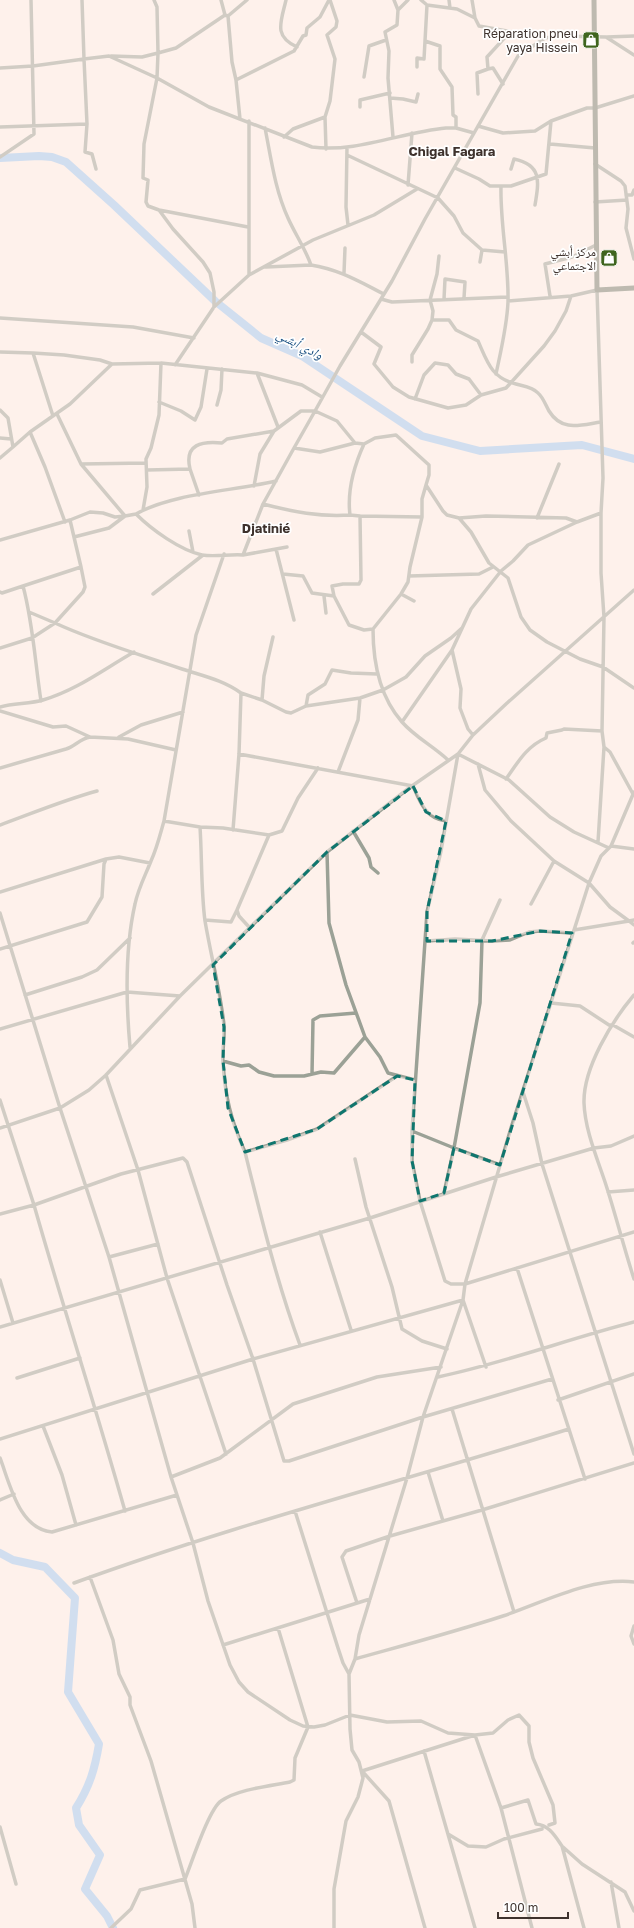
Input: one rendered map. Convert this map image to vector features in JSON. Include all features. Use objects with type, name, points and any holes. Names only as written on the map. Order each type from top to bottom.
[{"type":"street","points":[[0,157],[34,134],[31,0]]},
{"type":"street","points":[[82,0],[86,124],[85,152],[92,154],[96,169]]},
{"type":"street","points":[[154,0],[157,8],[158,53],[157,78],[144,144],[143,178],[148,180],[147,204],[159,210],[248,227]]},
{"type":"street","points":[[221,0],[227,15],[240,119]]},
{"type":"street","points":[[0,68],[33,66],[109,56],[142,57],[158,53],[176,48],[227,15],[247,0]]},
{"type":"street","points":[[286,0],[280,32],[286,42],[297,47]]},
{"type":"street","points":[[236,80],[281,59],[294,51],[302,36],[306,35],[307,28],[320,17],[330,0]]},
{"type":"street","points":[[326,149],[325,117],[330,101],[335,60],[327,35],[336,27],[337,20],[330,0]]},
{"type":"street","points":[[393,137],[388,78],[390,62],[385,32],[397,25],[398,10],[394,0]]},
{"type":"street","points":[[398,10],[408,0]]},
{"type":"street","points":[[421,0],[438,8],[450,8],[475,18]]},
{"type":"street","points":[[449,0],[450,8]]},
{"type":"street","points":[[472,0],[475,18],[479,26],[545,38],[558,36],[634,36]]},
{"type":"street","points":[[594,0],[595,202],[603,478],[601,513],[601,573],[604,617],[602,731],[604,747],[598,842]]},
{"type":"street","points":[[418,67],[417,58],[424,58],[427,4]]},
{"type":"street","points":[[488,69],[487,57],[510,32]]},
{"type":"street","points":[[606,37],[634,55]]},
{"type":"street","points":[[243,555],[263,504],[322,396],[384,294],[518,56],[530,46],[545,38]]},
{"type":"street","points":[[364,77],[369,46],[386,40]]},
{"type":"street","points":[[425,41],[440,46],[440,69],[452,87],[453,115],[456,117],[456,128]]},
{"type":"street","points":[[109,56],[157,78],[202,104],[249,121],[300,143],[326,149],[347,147],[434,129],[456,128],[474,133]]},
{"type":"street","points":[[478,94],[477,73],[493,68],[503,84]]},
{"type":"street","points":[[360,107],[360,100],[390,93]]},
{"type":"street","points":[[390,98],[416,102],[418,94]]},
{"type":"street","points":[[478,126],[503,133],[526,132],[539,129],[551,121],[587,108],[595,108],[634,96]]},
{"type":"street","points":[[284,137],[298,127],[325,117]]},
{"type":"street","points":[[248,275],[249,121]]},
{"type":"street","points":[[455,168],[479,178],[490,186],[516,185],[538,178],[546,174],[551,121]]},
{"type":"street","points":[[0,126],[34,124],[86,124]]},
{"type":"street","points":[[264,128],[276,185],[288,217],[304,245],[311,264]]},
{"type":"street","points":[[408,185],[412,133]]},
{"type":"street","points":[[550,144],[595,148]]},
{"type":"street","points":[[347,147],[346,206],[348,225]]},
{"type":"street","points":[[347,155],[438,198],[454,216],[463,233],[482,250],[505,252]]},
{"type":"street","points":[[511,169],[514,159],[531,165],[538,178],[535,205]]},
{"type":"street","points":[[595,164],[621,181],[625,186],[627,200],[626,228],[634,259]]},
{"type":"street","points":[[496,374],[503,343],[508,299],[505,252],[500,214],[501,186]]},
{"type":"street","points":[[175,365],[214,307],[248,275],[304,245],[374,215],[417,189]]},
{"type":"street","points":[[626,195],[633,195],[634,190]]},
{"type":"street","points":[[595,202],[627,200]]},
{"type":"street","points":[[159,210],[172,229],[203,262],[210,273],[214,292],[214,307]]},
{"type":"street","points":[[550,296],[545,264],[572,256],[596,245]]},
{"type":"street","points":[[344,273],[345,248]]},
{"type":"street","points":[[480,262],[482,250]]},
{"type":"street","points":[[412,362],[412,355],[432,320],[433,311],[430,300],[437,274],[439,256]]},
{"type":"street","points":[[264,267],[311,264],[329,267],[344,273],[384,294]]},
{"type":"street","points":[[444,299],[446,279],[465,282],[464,298]]},
{"type":"street","points":[[381,299],[392,302],[464,298],[508,299],[570,296],[597,290],[634,288]]},
{"type":"street","points":[[361,332],[381,347],[374,364],[393,387],[415,399],[448,408],[466,405],[481,395],[506,388],[544,346],[555,331],[566,311],[570,296]]},
{"type":"street","points":[[0,318],[133,327],[194,338]]},
{"type":"street","points":[[432,320],[449,320],[456,330],[478,340],[490,370],[510,383],[530,387],[538,393],[556,421],[563,425],[580,425],[601,422]]},
{"type":"street","points":[[0,352],[64,355],[100,360],[112,364],[161,363],[207,369],[257,373],[302,385],[322,396]]},
{"type":"street","points":[[33,354],[55,415],[81,464],[126,516]]},
{"type":"street","points":[[144,510],[147,486],[146,463],[159,415],[161,363]]},
{"type":"street","points":[[415,399],[424,375],[435,363],[448,365],[456,374],[469,379],[481,395]]},
{"type":"street","points":[[0,458],[12,446],[30,432],[70,404],[112,364]]},
{"type":"street","points":[[160,402],[181,411],[195,420],[201,407],[207,369]]},
{"type":"street","points":[[217,405],[221,390],[222,370]]},
{"type":"street","points":[[257,373],[278,427]]},
{"type":"street","points":[[0,410],[8,418],[12,446]]},
{"type":"street","points":[[254,486],[260,454],[274,431],[301,411],[315,411],[337,421],[355,443]]},
{"type":"street","points":[[199,496],[188,460],[190,451],[196,445],[205,442],[222,443],[227,439],[274,431]]},
{"type":"street","points":[[30,432],[45,467],[64,522]]},
{"type":"street","points":[[294,448],[320,452],[355,443],[364,444],[375,438],[396,435],[429,465],[429,475],[422,499],[422,517],[408,576],[408,582],[402,594],[374,629],[377,674],[383,690],[395,713],[402,722],[448,760]]},
{"type":"street","points":[[0,438],[11,439]]},
{"type":"street","points":[[350,515],[348,502],[353,475],[364,444]]},
{"type":"street","points":[[81,464],[146,463]]},
{"type":"street","points":[[537,518],[559,464]]},
{"type":"street","points":[[147,470],[190,469]]},
{"type":"street","points":[[0,540],[64,522],[90,512],[103,513],[115,517],[126,516],[199,496],[276,481]]},
{"type":"street","points":[[426,485],[442,512],[459,518],[486,516],[566,518],[577,522]]},
{"type":"street","points":[[263,504],[308,515],[422,517]]},
{"type":"street","points":[[402,722],[452,650],[475,604],[501,571],[528,545],[577,522],[601,513]]},
{"type":"street","points":[[136,514],[147,525],[186,550],[203,555],[243,555],[287,547]]},
{"type":"street","points":[[74,537],[109,528],[126,516]]},
{"type":"street","points":[[360,516],[361,580],[359,584],[332,586],[334,596],[349,625],[364,630],[374,629]]},
{"type":"street","points":[[459,518],[471,532],[480,550],[493,567],[501,571],[511,583],[511,588],[521,617],[530,630],[580,659],[603,666],[634,688]]},
{"type":"street","points":[[0,648],[32,638],[54,623],[83,592],[85,586],[70,520]]},
{"type":"street","points":[[189,531],[193,552]]},
{"type":"street","points":[[276,549],[294,620]]},
{"type":"street","points":[[130,1047],[127,1008],[130,938],[135,904],[164,821],[196,635],[224,554]]},
{"type":"street","points":[[153,594],[203,555]]},
{"type":"street","points":[[1,593],[81,567]]},
{"type":"street","points":[[408,576],[479,574],[493,567]]},
{"type":"street","points":[[283,574],[303,576],[312,593],[324,596],[334,596]]},
{"type":"street","points":[[23,586],[30,612],[32,638],[41,700]]},
{"type":"street","points":[[0,1128],[60,1108],[89,1090],[106,1075],[130,1047],[249,927],[327,852],[412,786],[458,754],[474,735],[564,651],[634,590]]},
{"type":"street","points":[[402,594],[414,601]]},
{"type":"street","points":[[324,596],[326,613]]},
{"type":"street","points":[[30,612],[110,646],[134,652],[230,685],[241,694],[262,700],[291,713],[306,706],[360,698],[383,690],[406,677],[425,656],[451,638],[464,626]]},
{"type":"street","points":[[262,700],[264,676],[273,637]]},
{"type":"street","points":[[452,650],[461,688],[460,708],[468,729],[474,735]]},
{"type":"street","points":[[0,707],[41,700],[65,692],[85,682],[134,652]]},
{"type":"street","points":[[306,706],[308,695],[325,684],[332,670],[350,673],[377,674]]},
{"type":"street","points":[[233,830],[239,754],[241,694]]},
{"type":"street","points":[[338,772],[358,720],[360,698]]},
{"type":"street","points":[[0,711],[53,727],[66,726],[90,737]]},
{"type":"street","points":[[118,738],[141,725],[183,712]]},
{"type":"street","points":[[506,778],[525,752],[535,743],[546,738],[547,733],[564,729],[602,731]]},
{"type":"street","points":[[0,768],[66,749],[74,746],[81,739],[90,737],[118,738],[176,750]]},
{"type":"street","points":[[425,1928],[388,1802],[362,1771],[352,1750],[349,1674],[355,1659],[370,1599],[390,1536],[424,1417],[464,1300],[465,1284],[496,1177],[573,931],[589,883],[602,856],[610,847],[634,794],[610,752],[604,747]]},
{"type":"street","points":[[239,754],[412,786]]},
{"type":"street","points":[[458,754],[506,778],[550,817],[574,832],[610,847],[634,849]]},
{"type":"street","points":[[458,754],[441,851],[427,912],[412,1131],[412,1160],[420,1202],[445,1281],[451,1284],[465,1284],[634,1232]]},
{"type":"street","points":[[478,764],[485,790],[522,832],[554,861],[589,883],[610,908],[634,925]]},
{"type":"street","points":[[164,821],[269,835],[282,831],[298,798],[318,768]]},
{"type":"street","points":[[412,786],[426,812],[438,819],[446,821]]},
{"type":"street","points":[[0,825],[35,813],[48,806],[97,791]]},
{"type":"street","points":[[200,827],[205,920],[213,954],[213,965],[224,1027],[222,1061],[228,1108],[234,1127],[245,1152],[270,1246],[300,1345]]},
{"type":"street","points":[[353,831],[369,858],[371,867],[378,872]]},
{"type":"street","points":[[205,920],[231,922],[269,835]]},
{"type":"street","points":[[327,852],[329,923],[346,985],[365,1037],[380,1058],[388,1074],[415,1080]]},
{"type":"street","points":[[0,892],[106,859],[119,857],[150,863]]},
{"type":"street","points":[[0,949],[87,922],[102,897],[104,864],[106,859]]},
{"type":"street","points":[[531,904],[554,861]]},
{"type":"street","points":[[444,1193],[454,1148],[480,1003],[482,940],[500,900]]},
{"type":"street","points":[[237,910],[239,916],[249,927]]},
{"type":"street","points":[[0,913],[60,1108],[109,1257],[171,1477],[193,1543],[208,1601],[223,1645],[239,1682],[248,1692],[290,1720],[308,1727],[325,1725],[350,1715],[387,1722],[421,1721],[448,1733],[475,1735],[493,1733],[508,1720],[519,1715],[530,1726],[529,1742],[533,1758],[553,1805],[555,1822],[549,1825]]},
{"type":"street","points":[[426,941],[482,940],[492,942],[510,940],[535,931],[573,931],[634,920]]},
{"type":"street","points":[[26,995],[82,977],[97,970],[130,938]]},
{"type":"street","points":[[0,1029],[128,992],[180,996]]},
{"type":"street","points":[[634,994],[624,1006],[594,1058],[585,1095],[585,1113],[594,1148],[634,1278]]},
{"type":"street","points":[[551,1003],[580,1006],[609,1025],[613,1025],[634,1037]]},
{"type":"street","points":[[312,1074],[313,1020],[320,1016],[356,1013]]},
{"type":"street","points":[[222,1061],[241,1066],[249,1065],[260,1072],[274,1076],[304,1076],[321,1072],[331,1073],[337,1071],[365,1037]]},
{"type":"street","points":[[106,1075],[138,1170],[167,1278],[226,1454]]},
{"type":"street","points":[[245,1152],[287,1140],[317,1129],[397,1076]]},
{"type":"street","points":[[523,1091],[533,1123],[542,1164],[634,1454]]},
{"type":"street","points":[[0,1100],[34,1205],[63,1308],[96,1409],[124,1511]]},
{"type":"street","points":[[412,1131],[500,1165]]},
{"type":"street","points":[[0,1327],[119,1293],[270,1246],[370,1218],[496,1177],[594,1148],[611,1146],[634,1136]]},
{"type":"street","points":[[0,1214],[34,1205],[85,1186],[138,1170],[182,1158],[185,1159],[253,1359],[284,1461],[289,1461],[424,1417],[552,1379]]},
{"type":"street","points":[[355,1159],[370,1218],[401,1318],[402,1329],[433,1346],[447,1349]]},
{"type":"street","points":[[608,1192],[634,1190]]},
{"type":"street","points":[[320,1232],[352,1330]]},
{"type":"street","points":[[109,1257],[158,1244]]},
{"type":"street","points":[[517,1268],[544,1350],[558,1400],[585,1479]]},
{"type":"street","points":[[0,1280],[13,1323]]},
{"type":"street","points":[[0,1439],[253,1359],[352,1330],[464,1300]]},
{"type":"street","points":[[464,1300],[486,1367]]},
{"type":"street","points":[[438,1377],[486,1367],[544,1350],[595,1332],[634,1322]]},
{"type":"street","points":[[17,1378],[80,1358]]},
{"type":"street","points":[[171,1477],[213,1462],[293,1404],[364,1380],[441,1367]]},
{"type":"street","points":[[558,1400],[634,1374]]},
{"type":"street","points":[[452,1409],[514,1612]]},
{"type":"street","points":[[43,1426],[62,1475],[76,1525]]},
{"type":"street","points":[[74,1583],[295,1511],[467,1461],[569,1429]]},
{"type":"street","points":[[0,1458],[14,1494],[27,1519],[39,1530],[52,1532],[177,1495]]},
{"type":"street","points":[[357,1603],[342,1557],[342,1554],[346,1551],[390,1536],[482,1510],[634,1463]]},
{"type":"street","points":[[428,1472],[443,1521]]},
{"type":"street","points":[[0,1500],[14,1494]]},
{"type":"street","points":[[295,1511],[343,1663],[349,1674]]},
{"type":"street","points":[[90,1577],[113,1640],[118,1674],[130,1697],[130,1705],[151,1761],[192,1904],[195,1928]]},
{"type":"street","points":[[355,1659],[459,1630],[591,1585],[618,1581],[634,1582]]},
{"type":"street","points":[[223,1645],[370,1599]]},
{"type":"street","points":[[634,1626],[631,1636],[634,1644]]},
{"type":"street","points":[[185,1879],[209,1818],[220,1802],[239,1793],[294,1780],[295,1758],[308,1727],[278,1628]]},
{"type":"street","points":[[362,1771],[475,1735]]},
{"type":"street","points":[[475,1735],[501,1808],[532,1928]]},
{"type":"street","points":[[424,1751],[475,1928]]},
{"type":"street","points":[[334,1928],[334,1889],[346,1821],[358,1797],[362,1784],[362,1771]]},
{"type":"street","points":[[501,1808],[528,1800],[536,1824],[550,1830],[562,1846],[582,1864],[625,1892],[634,1911]]},
{"type":"street","points":[[0,1827],[16,1884]]},
{"type":"street","points":[[448,1834],[468,1846],[486,1847],[509,1838],[542,1829]]},
{"type":"street","points":[[562,1846],[584,1928]]},
{"type":"street","points":[[111,1928],[131,1909],[140,1890],[185,1879]]},
{"type":"street","points":[[610,1882],[619,1928]]},
{"type":"highlighted area","points":[[413,786],[426,812],[446,821],[427,912],[427,941],[492,941],[540,931],[572,933],[500,1165],[454,1148],[444,1193],[420,1201],[412,1161],[415,1080],[397,1076],[317,1129],[245,1152],[228,1108],[223,1061],[224,1027],[213,965],[327,852]]},
{"type":"waterway","name":"وادي أبشي","points":[[0,158],[39,156],[52,157],[66,162],[114,205],[215,301],[261,338],[302,356],[422,436],[480,451],[582,445],[634,459]]},
{"type":"waterway","points":[[0,1553],[13,1560],[45,1567],[75,1598],[68,1692],[99,1744],[91,1777],[76,1808],[79,1825],[100,1855],[85,1889],[107,1916],[113,1928]]},
{"type":"place","name":"Réparation pneu yaya Hissein","points":[[591,40]]},
{"type":"place","name":"مركز أبشي الاجتماعي","points":[[609,258]]},
{"type":"district","name":"Chigal Fagara","points":[[452,151]]},
{"type":"district","name":"Djatinié","points":[[266,528]]}]
